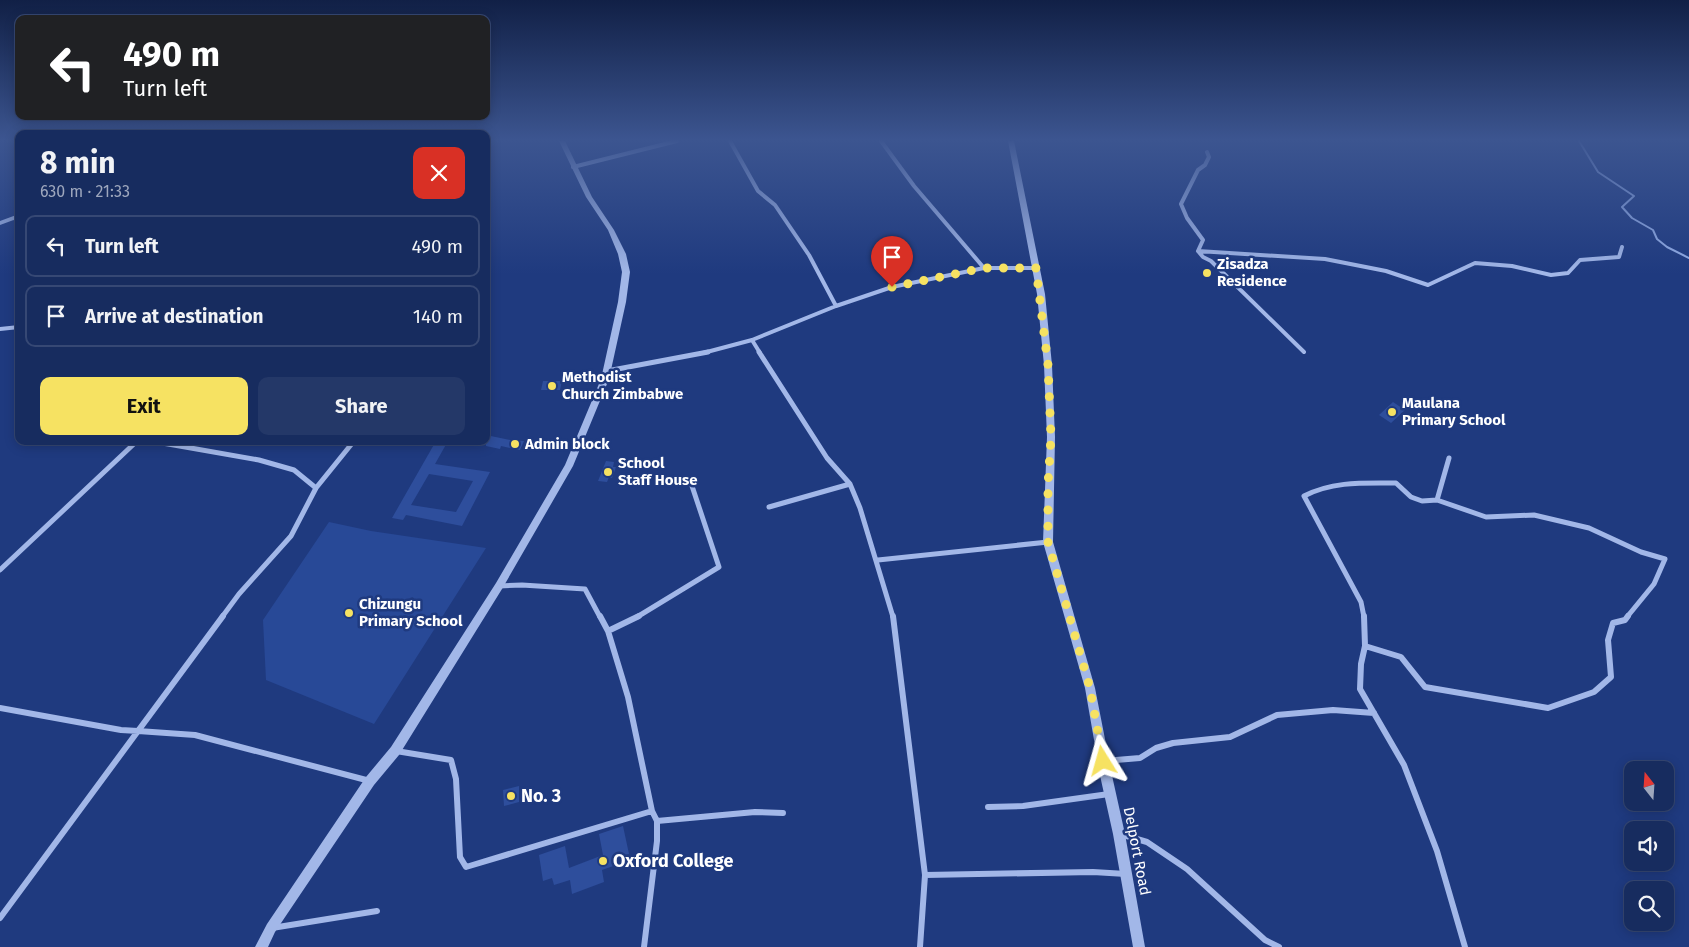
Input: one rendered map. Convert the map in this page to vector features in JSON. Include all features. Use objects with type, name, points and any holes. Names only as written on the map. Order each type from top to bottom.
[{"type":"street","points":[[261,947],[271,928],[370,781],[395,751],[499,586],[569,466],[607,371],[622,302],[626,272],[622,254],[611,230],[583,185]]},
{"type":"street","points":[[755,185],[758,191],[776,205],[809,255],[836,306]]},
{"type":"street","points":[[913,185],[984,268]]},
{"type":"street","name":"Delport Road","points":[[1020,185],[1036,268],[1048,365],[1051,437],[1048,484],[1048,542],[1090,688],[1139,947]]},
{"type":"street","points":[[1190,185],[1181,207],[1186,213],[1188,222],[1203,240],[1198,251]]},
{"type":"street","points":[[0,223],[15,218]]},
{"type":"street","points":[[1198,251],[1325,259],[1386,270],[1428,285],[1475,263],[1512,266],[1551,275],[1568,273],[1580,260],[1618,257],[1622,252],[1622,247]]},
{"type":"street","points":[[1198,251],[1203,257],[1211,261],[1304,352]]},
{"type":"street","points":[[607,371],[692,356],[752,340],[836,306],[892,287],[984,268],[1036,268]]},
{"type":"street","points":[[0,329],[15,327]]},
{"type":"street","points":[[752,340],[827,458],[850,484],[878,560],[892,608],[925,875],[920,947]]},
{"type":"street","points":[[0,570],[133,445]]},
{"type":"street","points":[[174,445],[259,460],[294,470],[316,488]]},
{"type":"street","points":[[0,918],[239,594],[291,536],[316,488],[351,445]]},
{"type":"street","points":[[1437,500],[1449,458]]},
{"type":"street","points":[[608,631],[631,621],[719,567],[691,483]]},
{"type":"street","points":[[1365,646],[1401,657],[1425,687],[1548,708],[1594,692],[1611,677],[1608,640],[1613,623],[1625,620],[1654,584],[1665,559],[1640,552],[1589,528],[1534,516],[1486,517],[1437,500],[1411,498],[1396,483],[1336,484],[1324,486],[1304,496],[1361,602],[1365,620],[1365,646],[1361,664],[1360,689],[1404,765],[1434,842],[1465,947]]},
{"type":"street","points":[[769,507],[850,484]]},
{"type":"street","points":[[878,560],[1048,542]]},
{"type":"street","points":[[499,586],[522,585],[585,589],[608,631],[628,696],[652,811],[657,821],[657,841],[644,947]]},
{"type":"street","points":[[0,708],[121,730],[195,734],[370,781]]},
{"type":"street","points":[[1103,761],[1140,758],[1156,748],[1173,743],[1230,737],[1277,715],[1333,710],[1374,713]]},
{"type":"street","points":[[395,751],[451,760],[456,779],[460,857],[466,867],[652,811]]},
{"type":"street","points":[[988,807],[1023,806],[1110,794]]},
{"type":"street","points":[[657,821],[756,812],[783,813]]},
{"type":"street","points":[[1119,834],[1148,842],[1187,869],[1265,940],[1278,947]]},
{"type":"street","points":[[925,875],[1093,872],[1126,874]]},
{"type":"street","points":[[271,928],[377,911]]},
{"type":"shaded area","points":[[329,522],[371,531],[486,548],[374,724],[266,680],[263,620]]},
{"type":"building","name":"Methodist Church Zimbabwe","points":[[543,381],[562,381],[560,390],[541,390]]},
{"type":"building","name":"Maulana Primary School","points":[[1393,402],[1405,410],[1391,423],[1379,415]]},
{"type":"building","points":[[490,436],[524,441],[520,450],[501,446],[500,449],[486,446],[490,445]]},
{"type":"building","points":[[434,445],[446,445],[435,464],[490,472],[462,526],[406,515],[403,520],[392,518]],"holes":[[[429,474],[473,481],[456,512],[411,505]]]},
{"type":"building","name":"School Staff House","points":[[606,461],[614,462],[613,467],[616,467],[612,478],[609,477],[607,482],[598,481]]},
{"type":"building","name":"No. 3","points":[[519,786],[519,802],[504,806],[503,790]]},
{"type":"building","name":"Oxford College","points":[[623,826],[629,854],[618,858],[619,864],[602,870],[604,882],[572,894],[570,880],[554,885],[552,878],[543,881],[539,855],[565,846],[569,868],[603,855],[599,834]]},
{"type":"waterway","points":[[1618,185],[1634,196],[1622,207],[1632,218],[1653,230],[1657,239],[1667,247],[1689,258]]},
{"type":"place","name":"Zisadza Residence","points":[[1207,273]]},
{"type":"place","name":"Methodist Church Zimbabwe","points":[[552,386]]},
{"type":"place","name":"Maulana Primary School","points":[[1392,412]]},
{"type":"place","name":"Admin block","points":[[515,444]]},
{"type":"place","name":"School Staff House","points":[[608,472]]},
{"type":"place","name":"Chizungu Primary School","points":[[349,613]]},
{"type":"place","name":"No. 3","points":[[511,796]]},
{"type":"place","name":"Oxford College","points":[[603,861]]},
{"type":"route","points":[[892,287],[984,268],[1036,268],[1041,294],[1048,365],[1051,437],[1048,484],[1048,542],[1082,656],[1098,728],[1103,761]]}]
